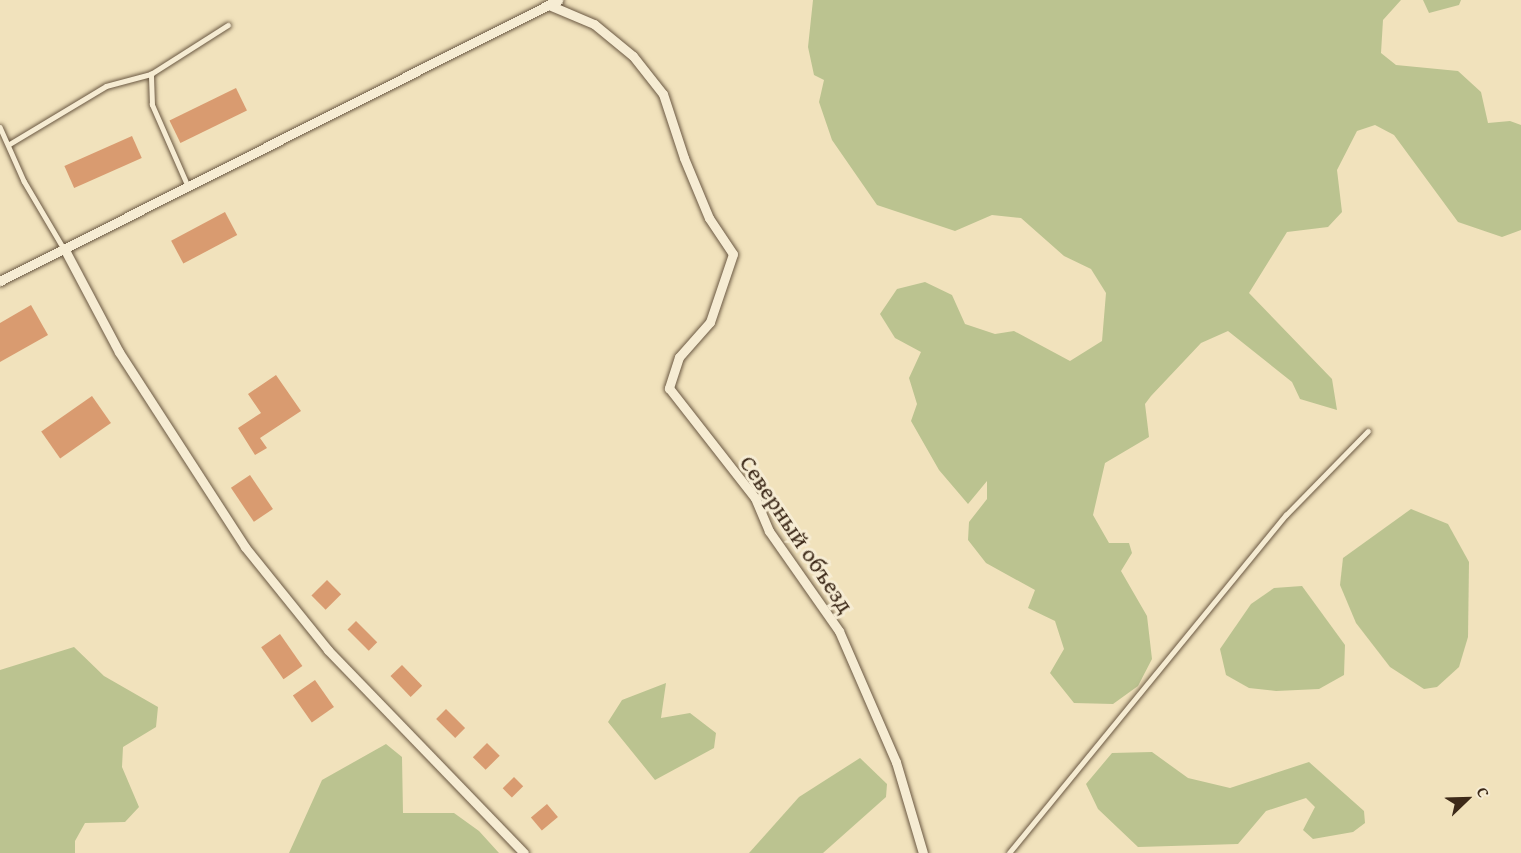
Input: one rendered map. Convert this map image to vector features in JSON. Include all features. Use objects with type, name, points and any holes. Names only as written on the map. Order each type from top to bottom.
[{"type":"street","points":[[0,281],[554,2]]},
{"type":"street","name":"Северный объезд","points":[[554,2],[594,24],[633,56],[663,94],[684,158],[709,218],[733,254],[710,322],[679,357],[669,387],[754,498],[769,531],[839,631],[896,762],[923,853]]},
{"type":"street","points":[[65,250],[119,352],[245,547],[328,650],[524,853]]},
{"type":"lane","points":[[8,145],[106,86],[151,74],[228,25]]},
{"type":"lane","points":[[151,74],[152,105],[188,187]]},
{"type":"lane","points":[[0,127],[24,181],[65,250]]},
{"type":"lane","points":[[1009,853],[1286,515],[1368,431]]},
{"type":"green space","points":[[813,0],[1401,0],[1383,20],[1381,53],[1396,65],[1458,71],[1481,92],[1488,123],[1510,121],[1521,125],[1521,230],[1502,237],[1458,222],[1394,135],[1375,125],[1357,131],[1337,170],[1342,212],[1328,227],[1287,232],[1249,293],[1332,379],[1337,410],[1300,399],[1292,382],[1228,331],[1201,343],[1145,404],[1149,437],[1105,463],[1093,515],[1109,543],[1129,543],[1132,553],[1121,571],[1147,616],[1152,659],[1138,686],[1113,704],[1074,703],[1050,673],[1064,649],[1055,621],[1028,608],[1035,590],[986,563],[968,540],[969,522],[987,499],[987,481],[968,504],[939,470],[911,421],[917,404],[909,378],[921,352],[895,338],[880,314],[897,289],[925,282],[952,295],[965,324],[995,334],[1014,331],[1070,361],[1102,341],[1106,293],[1091,269],[1064,256],[1021,218],[992,215],[955,231],[877,205],[832,140],[819,102],[824,80],[814,75],[808,47]]},
{"type":"green space","points":[[1423,0],[1461,0],[1459,5],[1429,13]]},
{"type":"green space","points":[[1411,509],[1448,524],[1469,562],[1468,637],[1459,667],[1437,687],[1424,689],[1390,667],[1356,623],[1340,585],[1343,558]]},
{"type":"green space","points":[[1302,586],[1345,645],[1344,675],[1319,689],[1276,691],[1249,688],[1226,675],[1220,649],[1251,604],[1274,588]]},
{"type":"green space","points":[[74,647],[104,676],[158,707],[156,727],[123,747],[122,767],[139,807],[125,822],[85,823],[75,841],[75,853],[0,853],[0,670]]},
{"type":"green space","points":[[666,683],[661,718],[690,713],[716,733],[714,748],[655,780],[608,722],[622,700]]},
{"type":"green space","points":[[386,744],[402,757],[403,813],[454,813],[479,831],[499,853],[289,853],[322,780]]},
{"type":"green space","points":[[1152,752],[1188,778],[1230,788],[1309,762],[1364,811],[1365,823],[1353,832],[1313,839],[1303,830],[1315,807],[1306,798],[1266,811],[1238,844],[1138,847],[1098,809],[1086,784],[1112,753]]},
{"type":"green space","points":[[860,758],[887,784],[886,797],[823,853],[749,853],[799,797]]},
{"type":"building","points":[[236,88],[247,110],[180,143],[169,120]]},
{"type":"building","points":[[132,136],[142,158],[74,188],[64,166]]},
{"type":"building","points":[[225,212],[237,235],[183,264],[171,241]]},
{"type":"building","points":[[31,305],[48,335],[0,362],[0,323]]},
{"type":"building","points":[[276,375],[301,411],[260,438],[267,448],[255,455],[238,428],[261,413],[248,394]]},
{"type":"building","points":[[92,396],[111,423],[60,459],[41,432]]},
{"type":"building","points":[[250,475],[273,509],[254,522],[231,488]]},
{"type":"building","points":[[327,580],[341,594],[326,610],[311,596]]},
{"type":"building","points":[[356,621],[377,642],[369,651],[348,629]]},
{"type":"building","points":[[280,634],[302,666],[284,679],[261,647]]},
{"type":"building","points":[[402,665],[422,686],[411,697],[390,676]]},
{"type":"building","points":[[315,680],[334,707],[312,723],[293,695]]},
{"type":"building","points":[[446,709],[465,728],[455,738],[436,719]]},
{"type":"building","points":[[487,743],[500,756],[486,770],[473,757]]},
{"type":"building","points":[[514,777],[523,786],[512,798],[503,788]]},
{"type":"building","points":[[547,804],[558,817],[542,831],[531,817]]}]
